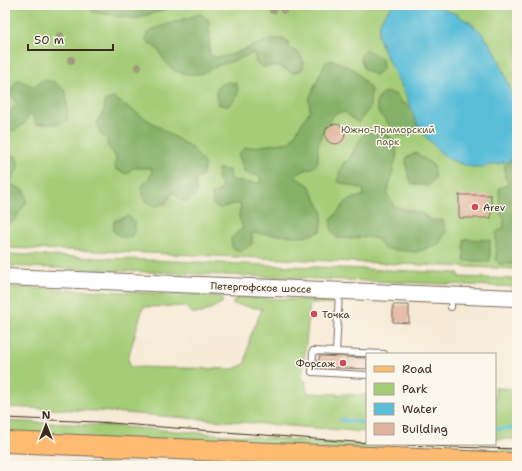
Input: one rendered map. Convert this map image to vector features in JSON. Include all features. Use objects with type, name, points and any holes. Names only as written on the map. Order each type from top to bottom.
[{"type":"main road","points":[[5,442],[517,463]]},
{"type":"main road","points":[[5,454],[294,466]]},
{"type":"street","name":"Петергофское шоссе","points":[[5,277],[339,290],[451,301],[517,298]]},
{"type":"lane","points":[[336,352],[339,290]]},
{"type":"lane","points":[[366,353],[313,351],[312,372],[366,375]]},
{"type":"green space","name":"Южно-Приморский парк","points":[[5,5],[517,5],[517,269],[5,248]]},
{"type":"green space","points":[[87,5],[177,5],[135,19],[93,12]]},
{"type":"green space","points":[[200,14],[209,20],[209,52],[212,57],[221,57],[262,42],[281,39],[288,41],[289,48],[299,53],[304,63],[302,70],[293,73],[279,66],[263,67],[256,63],[254,53],[222,64],[200,74],[186,74],[175,71],[168,65],[159,50],[146,41],[147,33],[159,27]]},
{"type":"green space","points":[[366,50],[382,58],[383,69],[375,75],[364,69],[360,57]]},
{"type":"green space","points":[[333,60],[355,70],[371,90],[370,108],[358,123],[345,112],[336,113],[324,127],[318,146],[318,161],[314,167],[301,172],[295,177],[309,185],[323,213],[321,231],[305,237],[252,233],[252,244],[240,252],[232,247],[231,238],[243,228],[239,217],[241,204],[232,204],[220,209],[213,204],[212,195],[221,190],[222,185],[217,178],[218,169],[229,170],[230,179],[248,183],[261,183],[260,176],[245,173],[238,154],[245,148],[290,142],[310,110],[309,99],[325,63]]},
{"type":"green space","points":[[19,80],[33,86],[43,80],[54,82],[66,92],[68,119],[59,124],[36,124],[34,116],[29,115],[24,124],[14,131],[8,129],[5,122],[10,111],[17,104],[11,95],[13,85]]},
{"type":"green space","points":[[228,82],[236,83],[238,95],[227,106],[219,105],[216,93],[219,85]]},
{"type":"green space","points":[[384,92],[395,94],[402,103],[413,106],[417,112],[417,129],[408,136],[398,135],[378,112],[376,102]]},
{"type":"green space","points":[[114,98],[193,149],[205,165],[202,177],[195,182],[197,193],[189,201],[182,201],[173,192],[166,203],[154,207],[144,200],[141,187],[152,174],[151,168],[133,168],[127,174],[115,169],[116,157],[107,145],[108,139],[100,134],[97,122],[104,110],[105,100]]},
{"type":"green space","points":[[374,127],[395,140],[397,154],[387,194],[394,206],[423,214],[430,220],[443,220],[446,232],[439,244],[416,252],[384,249],[378,239],[364,237],[351,239],[337,238],[331,230],[331,220],[347,201],[364,195],[363,189],[338,182],[339,173],[344,162],[348,161],[362,136]]},
{"type":"green space","points":[[416,153],[433,165],[435,179],[428,186],[412,184],[407,171],[406,158]]},
{"type":"green space","points":[[5,154],[16,156],[19,167],[9,184],[24,190],[27,201],[14,221],[5,227]]},
{"type":"green space","points":[[516,158],[517,264],[499,264],[496,259],[496,233],[504,227],[504,219],[500,212],[499,188],[509,184],[505,178],[505,165]]},
{"type":"green space","points":[[128,216],[135,222],[135,230],[130,238],[121,237],[113,231],[114,221]]},
{"type":"green space","points":[[464,239],[490,240],[490,261],[464,261]]},
{"type":"green space","points":[[5,254],[459,273],[459,277],[517,279],[517,287],[5,266]]},
{"type":"green space","points":[[5,287],[222,296],[222,303],[202,313],[192,313],[184,306],[143,307],[128,358],[130,367],[233,369],[245,364],[250,337],[262,309],[233,304],[233,301],[237,297],[332,301],[330,304],[310,303],[302,380],[306,381],[306,389],[309,393],[366,395],[366,432],[98,411],[5,407]]},
{"type":"green space","points":[[496,388],[517,389],[517,439],[496,439]]},
{"type":"green space","points":[[5,421],[112,426],[386,447],[517,450],[517,457],[5,436]]},
{"type":"green space","points":[[5,460],[155,466],[5,466]]},
{"type":"water","points":[[393,5],[434,6],[454,13],[469,22],[483,34],[496,53],[514,100],[517,152],[510,161],[483,167],[473,167],[458,163],[445,157],[424,135],[416,122],[406,95],[384,52],[378,35],[380,22]]},
{"type":"building","points":[[335,124],[342,127],[345,134],[342,141],[335,144],[328,141],[325,134],[328,127]]},
{"type":"building","name":"Arev","points":[[459,195],[491,195],[491,218],[459,218]]},
{"type":"building","points":[[393,305],[409,305],[409,323],[393,322]]},
{"type":"building","name":"Форсаж","points":[[319,356],[366,358],[366,369],[319,367]]},
{"type":"waterway","points":[[341,420],[366,423]]},
{"type":"waterway","points":[[496,429],[517,428]]},
{"type":"tram line","points":[[5,418],[97,422],[366,443]]},
{"type":"tram line","points":[[407,445],[517,449]]},
{"type":"place","name":"Arev","points":[[475,207]]},
{"type":"place","name":"Точка","points":[[314,314]]},
{"type":"place","name":"Форсаж","points":[[343,363]]}]
